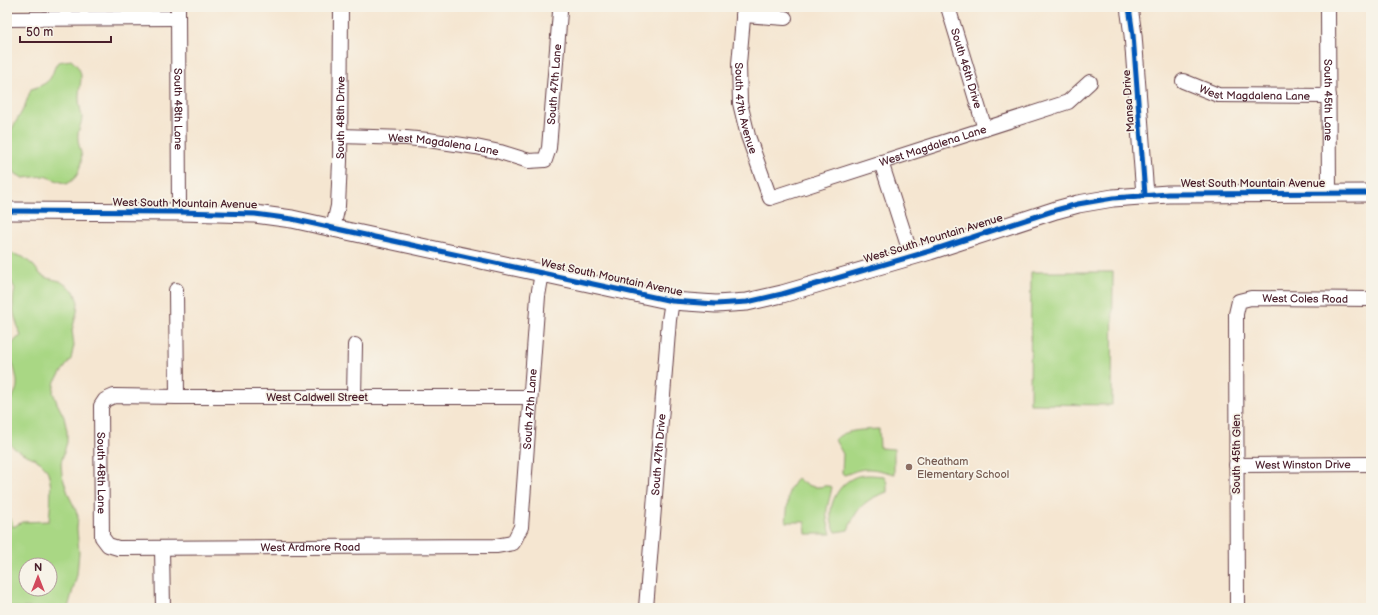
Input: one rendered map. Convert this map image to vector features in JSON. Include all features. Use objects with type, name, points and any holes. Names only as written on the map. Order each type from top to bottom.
[{"type":"street","name":"South 48th Drive","points":[[333,228],[339,196],[341,7]]},
{"type":"street","name":"South 47th Lane","points":[[544,160],[549,148],[560,12],[559,7]]},
{"type":"street","name":"South 46th Drive","points":[[948,7],[985,129]]},
{"type":"street","name":"Mansa Drive","points":[[1129,7],[1133,35],[1145,195]]},
{"type":"street","name":"South 45th Lane","points":[[1328,7],[1329,193]]},
{"type":"street","name":"South 47th Avenue","points":[[770,198],[748,136],[740,103],[739,64],[743,11],[785,18]]},
{"type":"street","points":[[7,19],[178,13]]},
{"type":"street","name":"South 48th Lane","points":[[178,13],[179,212]]},
{"type":"street","name":"West Magdalena Lane","points":[[770,198],[1068,102],[1090,82]]},
{"type":"street","name":"West Magdalena Lane","points":[[1183,82],[1218,95],[1328,96]]},
{"type":"street","name":"West Magdalena Lane","points":[[340,136],[428,140],[500,152],[529,161],[544,160]]},
{"type":"street","points":[[880,162],[911,255]]},
{"type":"street","name":"West South Mountain Avenue","points":[[7,211],[255,214],[292,219],[672,301],[716,304],[747,302],[782,294],[1078,204],[1113,198],[1145,195],[1371,193]]},
{"type":"street","name":"South 47th Lane","points":[[513,543],[521,527],[538,296],[542,273]]},
{"type":"street","points":[[176,290],[177,397]]},
{"type":"street","name":"West Coles Road","points":[[1239,301],[1251,298],[1371,299]]},
{"type":"street","name":"South 47th Drive","points":[[646,608],[669,320],[672,301]]},
{"type":"street","name":"South 45th Glen","points":[[1237,608],[1236,314],[1239,301]]},
{"type":"street","points":[[354,397],[355,345]]},
{"type":"street","name":"West Caldwell Street","points":[[105,400],[114,396],[530,397]]},
{"type":"street","name":"South 48th Lane","points":[[105,400],[101,406],[102,537],[108,545]]},
{"type":"street","name":"West Winston Drive","points":[[1236,465],[1371,464]]},
{"type":"street","name":"West Ardmore Road","points":[[108,545],[118,548],[162,548],[496,546],[513,543]]},
{"type":"street","points":[[162,548],[163,608]]},
{"type":"green space","points":[[71,60],[81,73],[79,98],[82,117],[78,141],[81,159],[78,172],[73,180],[67,184],[44,176],[23,178],[16,174],[10,166],[7,158],[7,137],[24,108],[31,89],[47,82],[58,62]]},
{"type":"green space","points":[[7,252],[23,257],[33,265],[41,275],[60,281],[74,291],[78,302],[72,330],[74,345],[71,359],[55,381],[53,392],[64,417],[67,431],[67,442],[61,463],[62,475],[78,516],[77,529],[79,552],[77,575],[68,608],[12,608],[7,603],[7,517],[12,521],[13,527],[22,522],[49,521],[51,493],[50,478],[45,467],[36,459],[14,448],[7,438],[7,408],[16,391],[17,385],[17,378],[11,352],[15,341],[21,336],[13,307],[15,289],[7,273]]},
{"type":"green space","points":[[1031,272],[1113,272],[1112,405],[1030,404]]},
{"type":"green space","points":[[879,429],[880,448],[894,449],[894,474],[863,469],[844,475],[842,473],[843,454],[835,440],[839,436],[849,432]]},
{"type":"green space","points":[[858,476],[884,476],[887,483],[887,492],[872,498],[862,506],[858,510],[848,530],[836,532],[832,524],[831,507],[838,492],[843,485],[850,480]]},
{"type":"green space","points":[[797,478],[810,486],[832,487],[827,514],[831,534],[806,534],[805,522],[786,522],[789,490]]},
{"type":"cycle path","points":[[1129,7],[1133,35],[1145,195]]},
{"type":"cycle path","points":[[7,211],[255,214],[292,219],[672,301],[716,304],[747,302],[782,294],[930,251],[1056,210],[1078,204],[1113,198],[1168,194],[1371,193]]},
{"type":"place","name":"Cheatham Elementary School","points":[[909,467]]}]
